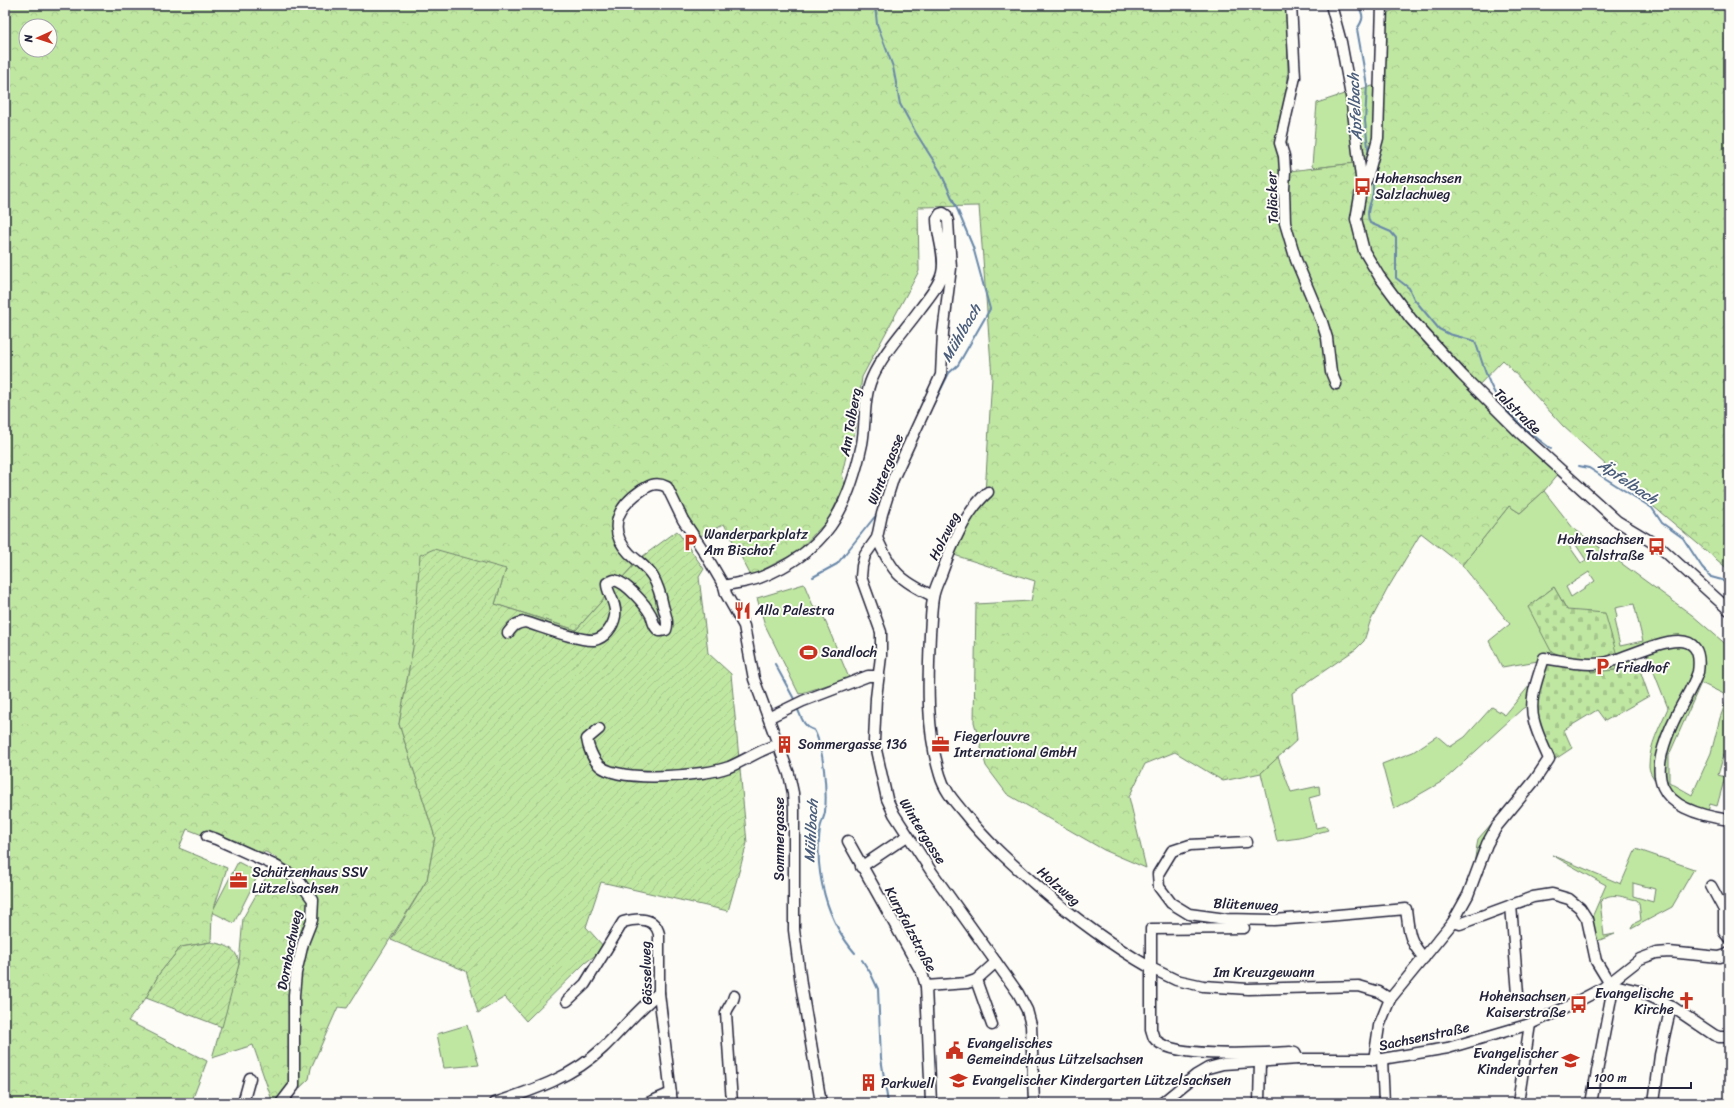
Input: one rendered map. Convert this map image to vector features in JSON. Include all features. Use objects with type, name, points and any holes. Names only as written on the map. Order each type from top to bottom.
[{"type":"street","name":"Taläcker","points":[[1291,5],[1295,77],[1280,144],[1284,156],[1285,171],[1285,223],[1296,260],[1322,322],[1327,338],[1331,372],[1336,384]]},
{"type":"street","points":[[1331,5],[1341,42],[1351,96],[1362,185]]},
{"type":"street","points":[[1362,185],[1368,179],[1378,138],[1382,5]]},
{"type":"street","name":"Talstraße","points":[[1362,185],[1356,219],[1364,251],[1379,276],[1411,320],[1462,375],[1530,442],[1617,520],[1660,547],[1729,610]]},
{"type":"street","name":"Wintergasse","points":[[940,214],[943,213],[946,215],[948,221],[952,268],[943,333],[941,375],[893,480],[882,514],[877,538],[865,555],[862,566],[861,576],[881,632],[881,656],[874,723],[875,745],[887,799],[894,814],[907,836],[1018,993],[1027,1010],[1032,1025],[1034,1103]]},
{"type":"street","name":"Am Talberg","points":[[724,586],[759,578],[797,559],[810,550],[834,523],[849,493],[862,443],[871,379],[883,358],[930,296],[942,273],[943,259],[937,227],[940,214]]},
{"type":"street","name":"Sommergasse","points":[[508,633],[513,626],[518,623],[525,622],[583,639],[594,640],[600,638],[606,634],[615,617],[615,608],[607,587],[607,584],[614,580],[632,592],[646,608],[657,630],[660,632],[666,630],[666,613],[660,593],[652,576],[621,543],[616,523],[619,515],[631,497],[648,486],[657,484],[667,487],[683,520],[724,586],[726,594],[746,630],[754,679],[770,717],[793,793],[794,930],[801,984],[821,1103]]},
{"type":"street","name":"Holzweg","points":[[988,492],[982,497],[965,522],[948,557],[933,596],[929,655],[929,717],[940,776],[947,792],[974,826],[1012,864],[1074,917],[1118,950],[1151,968]]},
{"type":"street","points":[[877,538],[887,559],[901,578],[914,587],[933,596]]},
{"type":"street","points":[[1384,1103],[1378,1060],[1374,1048],[1379,1026],[1390,999],[1452,922],[1468,895],[1487,844],[1497,826],[1535,780],[1549,759],[1534,723],[1532,707],[1533,696],[1544,658],[1600,664],[1621,659],[1647,647],[1664,643],[1678,641],[1691,644],[1695,647],[1698,658],[1698,672],[1661,751],[1660,778],[1662,788],[1669,797],[1681,806],[1714,818],[1729,820]]},
{"type":"street","points":[[770,717],[803,701],[868,676],[879,676]]},
{"type":"street","points":[[599,729],[587,738],[588,746],[598,765],[609,772],[633,775],[688,775],[728,767],[765,748],[779,744]]},
{"type":"street","name":"Dornbachweg","points":[[207,836],[274,865],[297,878],[313,900],[312,920],[296,973],[294,995],[294,1086],[281,1103]]},
{"type":"street","points":[[861,867],[907,836]]},
{"type":"street","name":"Kurpfalzstraße","points":[[848,841],[861,867],[922,973],[926,986],[931,1103]]},
{"type":"street","name":"Blütenweg","points":[[1247,842],[1190,845],[1172,851],[1158,874],[1159,887],[1171,903],[1189,914],[1226,920],[1274,920],[1406,908],[1410,939],[1424,958]]},
{"type":"street","points":[[1711,886],[1724,910],[1724,932],[1729,938]]},
{"type":"street","points":[[1452,922],[1460,924],[1533,897],[1552,894],[1569,899],[1580,908],[1587,919],[1596,960],[1610,984],[1611,998],[1590,1103]]},
{"type":"street","points":[[1511,906],[1518,994]]},
{"type":"street","name":"Gässelweg","points":[[567,1001],[585,984],[623,922],[637,918],[652,922],[657,928],[659,934],[659,993],[672,1098]]},
{"type":"street","points":[[1244,928],[1151,929],[1151,1029],[1154,1038],[1162,1044],[1194,1052],[1234,1054],[1290,1052],[1295,1053],[1298,1059]]},
{"type":"street","name":"Sachsenstraße","points":[[1162,1103],[1196,1075],[1208,1068],[1223,1064],[1298,1059],[1378,1060],[1448,1048],[1530,1024],[1565,1008],[1610,984],[1640,959],[1656,953],[1669,952],[1728,957]]},
{"type":"street","points":[[926,986],[963,984],[976,980],[996,962]]},
{"type":"street","name":"Im Kreuzgewann","points":[[1151,968],[1176,980],[1203,986],[1248,989],[1359,986],[1379,992],[1390,999]]},
{"type":"street","points":[[976,980],[992,1025]]},
{"type":"street","points":[[1610,984],[1639,991],[1671,1006],[1714,1035],[1719,1037],[1729,1036]]},
{"type":"street","points":[[495,1103],[554,1081],[591,1058],[602,1049],[648,1001],[659,993]]},
{"type":"street","points":[[732,1103],[726,1013],[728,1005],[733,1001],[734,996]]},
{"type":"street","points":[[1654,1103],[1660,1055],[1671,1006]]},
{"type":"street","points":[[1518,1103],[1530,1024]]},
{"type":"street","points":[[1258,1103],[1260,1061]]},
{"type":"street","points":[[243,1103],[250,1078]]},
{"type":"street","points":[[648,1103],[672,1098]]},
{"type":"green space","points":[[5,5],[1287,5],[1287,154],[1290,171],[1363,162],[1356,90],[1381,84],[1387,13],[1403,5],[1729,5],[1729,570],[1628,485],[1563,426],[1503,360],[1474,390],[1558,474],[1544,491],[1520,513],[1509,506],[1462,565],[1421,533],[1388,588],[1370,622],[1364,641],[1356,649],[1292,693],[1297,740],[1261,773],[1223,781],[1175,752],[1145,764],[1129,797],[1146,868],[1104,850],[1007,794],[986,766],[974,722],[976,604],[1031,601],[1035,581],[951,554],[985,494],[992,377],[979,206],[918,207],[919,271],[862,377],[855,432],[849,443],[842,474],[845,485],[828,520],[797,552],[751,576],[724,524],[701,536],[669,488],[654,486],[625,501],[612,520],[626,545],[639,559],[576,630],[495,604],[506,569],[413,648],[399,724],[435,837],[427,880],[347,1008],[338,1007],[311,1068],[309,1079],[284,1103],[273,1103],[253,1045],[212,1058],[239,964],[243,918],[277,858],[266,852],[240,853],[235,848],[187,829],[179,848],[227,868],[212,914],[211,942],[181,947],[159,974],[146,998],[128,1021],[207,1061],[191,1103],[5,1103]]},
{"type":"green space","points":[[1356,90],[1363,162],[1314,168],[1312,166],[1317,103]]},
{"type":"green space","points":[[1544,491],[1573,528],[1692,615],[1729,647],[1729,737],[1718,775],[1725,777],[1717,806],[1710,804],[1706,819],[1672,796],[1656,781],[1651,773],[1649,759],[1651,751],[1668,708],[1646,652],[1617,662],[1616,670],[1591,672],[1536,700],[1522,709],[1443,781],[1394,809],[1382,764],[1413,752],[1437,736],[1450,747],[1465,737],[1492,707],[1505,715],[1530,685],[1538,661],[1502,667],[1489,641],[1510,624],[1462,565],[1509,506],[1520,513]],"holes":[[[1572,539],[1586,560],[1581,563],[1567,543]],[[1589,572],[1595,581],[1571,597],[1566,587]],[[1554,587],[1567,610],[1528,607]],[[1634,604],[1643,641],[1620,646],[1614,620],[1617,617],[1615,608]],[[1701,683],[1728,696],[1720,718],[1711,753],[1692,795],[1669,782],[1669,755]]]},
{"type":"green space","points":[[677,531],[704,569],[699,577],[708,653],[731,674],[747,843],[728,911],[601,882],[586,927],[605,948],[585,963],[526,1021],[505,997],[478,1013],[466,971],[391,940],[427,880],[435,837],[399,724],[413,648],[420,555],[434,549],[506,569],[495,604],[576,630],[639,559]]},
{"type":"green space","name":"Sandloch","points":[[804,584],[814,608],[819,606],[849,678],[799,694],[765,625],[757,598]]},
{"type":"green space","points":[[1554,587],[1567,610],[1605,613],[1618,659],[1567,659],[1551,651],[1528,607]]},
{"type":"green space","points":[[1635,656],[1649,696],[1605,721],[1597,710],[1564,730],[1572,748],[1554,760],[1539,733],[1535,716],[1536,700],[1542,676],[1548,662],[1589,666],[1591,672],[1616,670],[1617,663]]},
{"type":"green space","points":[[1278,757],[1291,792],[1319,786],[1320,795],[1309,798],[1316,828],[1325,826],[1328,830],[1300,838],[1277,841],[1261,773]]},
{"type":"green space","points":[[1531,779],[1474,864],[1478,839]]},
{"type":"green space","points":[[1636,849],[1694,869],[1672,907],[1631,929],[1633,924],[1641,920],[1639,903],[1637,900],[1617,896],[1608,896],[1604,898],[1600,902],[1604,936],[1615,934],[1595,942],[1590,922],[1606,885],[1552,855],[1621,884]],"holes":[[[1633,883],[1655,889],[1653,902],[1633,896]]]},
{"type":"green space","points":[[238,862],[259,873],[234,923],[212,912]]},
{"type":"green space","points":[[211,942],[233,950],[238,958],[239,964],[222,1027],[146,998],[159,974],[181,947]]},
{"type":"green space","points":[[467,1025],[479,1065],[444,1068],[437,1034]]},
{"type":"waterway","name":"Mühlbach","points":[[875,5],[877,24],[893,67],[900,104],[940,171],[958,211],[973,247],[990,309],[958,365],[949,373],[932,407]]},
{"type":"waterway","name":"Äpfelbach","points":[[1358,5],[1362,17],[1361,23],[1357,29],[1367,85],[1365,121],[1369,156]]},
{"type":"waterway","name":"Äpfelbach","points":[[1372,176],[1373,193],[1368,215],[1370,223],[1391,232],[1396,238],[1396,278],[1409,288],[1414,299],[1439,329],[1449,334],[1475,341],[1488,378],[1498,399],[1511,415],[1551,449]]},
{"type":"waterway","name":"Äpfelbach","points":[[1579,466],[1589,468],[1652,508],[1662,523],[1683,538],[1702,567],[1711,577],[1722,580],[1729,587]]},
{"type":"waterway","name":"Mühlbach","points":[[813,577],[837,564],[877,514]]},
{"type":"waterway","name":"Mühlbach","points":[[775,664],[794,699]]},
{"type":"waterway","name":"Mühlbach","points":[[798,710],[806,725],[814,730],[822,758],[826,803],[825,814],[820,829],[819,862],[821,879],[830,911],[845,940],[855,953]]},
{"type":"waterway","name":"Mühlbach","points":[[862,960],[870,972],[878,989],[881,1058],[888,1103]]},
{"type":"place","name":"Hohensachsen Salzlachweg","points":[[1362,186]]},
{"type":"place","name":"Wanderparkplatz Am Bischof","points":[[691,542]]},
{"type":"place","name":"Hohensachsen Talstraße","points":[[1657,547]]},
{"type":"place","name":"Alla Palestra","points":[[742,610]]},
{"type":"place","name":"Sandloch","points":[[808,652]]},
{"type":"place","name":"Friedhof","points":[[1603,667]]},
{"type":"place","name":"Sommergasse 136","points":[[785,744]]},
{"type":"place","name":"Fiegerlouvre International GmbH","points":[[941,744]]},
{"type":"place","name":"Schützenhaus SSV Lützelsachsen","points":[[239,880]]},
{"type":"place","name":"Evangelische Kirche","points":[[1687,1001]]},
{"type":"place","name":"Hohensachsen Kaiserstraße","points":[[1579,1004]]},
{"type":"place","name":"Evangelisches Gemeindehaus Lützelsachsen","points":[[954,1051]]},
{"type":"place","name":"Evangelischer Kindergarten","points":[[1571,1061]]},
{"type":"place","name":"Evangelischer Kindergarten Lützelsachsen","points":[[959,1080]]},
{"type":"place","name":"Parkwell","points":[[868,1083]]}]
